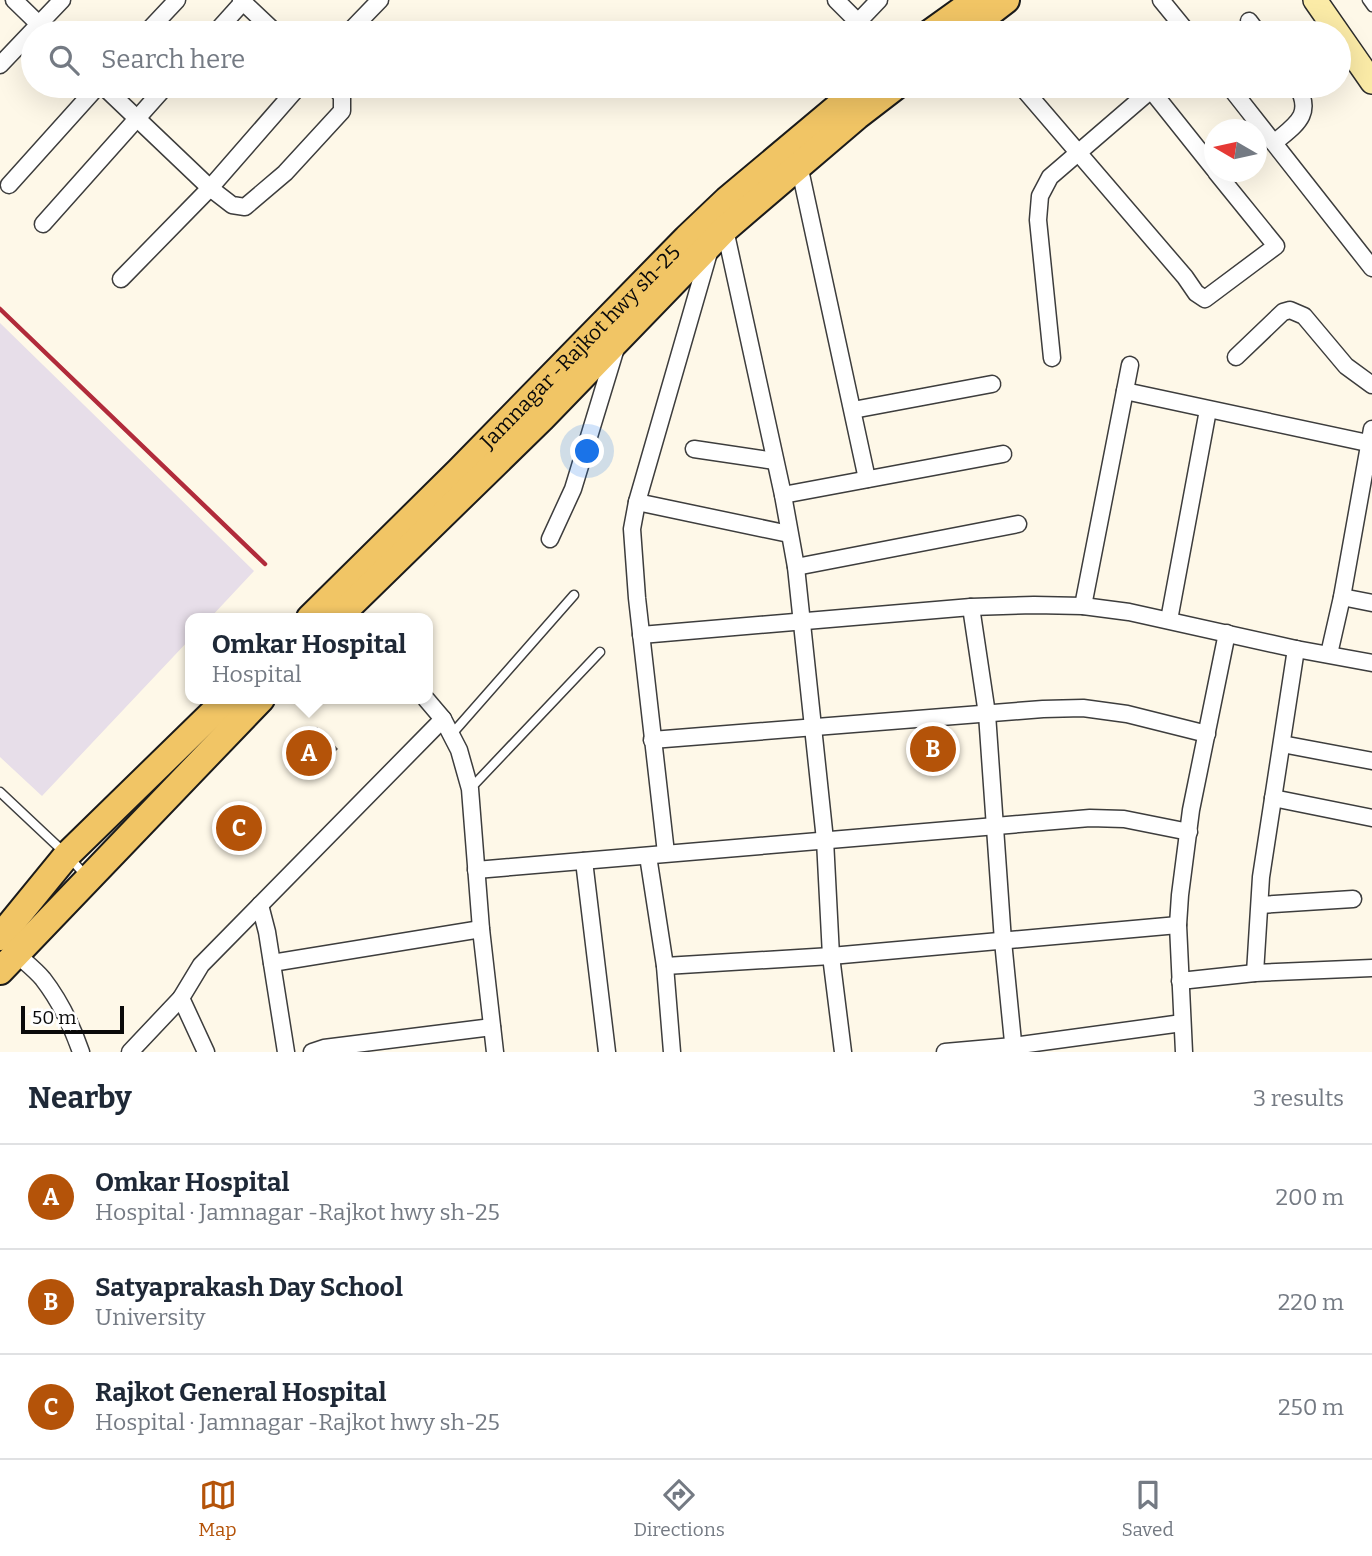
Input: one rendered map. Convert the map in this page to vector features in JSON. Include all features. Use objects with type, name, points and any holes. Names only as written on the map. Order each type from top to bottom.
[{"type":"main road","points":[[947,21],[976,0]]},
{"type":"main road","points":[[982,21],[1006,0]]},
{"type":"main road","points":[[1315,0],[1330,21]]},
{"type":"main road","points":[[1332,0],[1346,21]]},
{"type":"main road","points":[[1351,29],[1372,61]]},
{"type":"main road","points":[[1351,52],[1372,82]]},
{"type":"main road","name":"Jamnagar -Rajkot hwy sh-25","points":[[343,610],[718,227],[851,98]]},
{"type":"main road","points":[[343,610],[542,418],[619,339],[718,227],[881,98]]},
{"type":"main road","points":[[4,950],[68,855],[223,704]]},
{"type":"main road","points":[[4,950],[89,879],[256,704]]},
{"type":"street","points":[[14,0],[35,21]]},
{"type":"street","points":[[48,21],[62,0]]},
{"type":"street","points":[[157,21],[177,0]]},
{"type":"street","points":[[360,21],[380,0]]},
{"type":"street","points":[[836,0],[857,21]]},
{"type":"street","points":[[867,21],[879,0]]},
{"type":"street","points":[[1161,0],[1178,21]]},
{"type":"street","points":[[225,21],[242,1],[263,21]]},
{"type":"street","points":[[0,65],[21,47]]},
{"type":"street","points":[[9,185],[89,98]]},
{"type":"street","points":[[114,98],[211,188],[232,205],[245,207],[285,173],[342,111],[342,98]]},
{"type":"street","points":[[43,224],[155,98]]},
{"type":"street","points":[[121,279],[211,188],[289,98]]},
{"type":"street","points":[[1031,98],[1196,293],[1205,299],[1276,246],[1225,182]]},
{"type":"street","points":[[1052,358],[1038,220],[1040,196],[1050,177],[1142,98]]},
{"type":"street","points":[[1157,98],[1204,156]]},
{"type":"street","points":[[1238,98],[1372,268]]},
{"type":"street","points":[[1274,143],[1297,123],[1303,114],[1303,98]]},
{"type":"street","points":[[799,165],[867,479]]},
{"type":"street","points":[[718,227],[783,495],[796,567],[825,839],[831,956],[842,1052]]},
{"type":"street","points":[[666,853],[652,740],[632,529],[636,502],[718,227]]},
{"type":"street","points":[[1236,357],[1283,312],[1290,310],[1304,316],[1346,366],[1372,385]]},
{"type":"street","points":[[550,539],[573,489],[619,339]]},
{"type":"street","points":[[1083,606],[1130,365]]},
{"type":"street","points":[[853,410],[992,384]]},
{"type":"street","points":[[1125,391],[1208,410],[1371,439],[1364,523],[1342,597],[1329,654]]},
{"type":"street","points":[[1169,620],[1208,410]]},
{"type":"street","points":[[694,449],[775,461]]},
{"type":"street","points":[[783,495],[1003,454]]},
{"type":"street","points":[[636,502],[789,534]]},
{"type":"street","points":[[796,567],[1018,524]]},
{"type":"street","points":[[1342,597],[1372,603]]},
{"type":"street","points":[[641,635],[971,607],[1083,606],[1169,620],[1372,663]]},
{"type":"street","points":[[971,607],[987,714],[1013,1049]]},
{"type":"street","points":[[1184,1052],[1178,925],[1189,832],[1227,633]]},
{"type":"street","points":[[1255,973],[1261,877],[1296,649]]},
{"type":"street","points":[[430,704],[452,735],[470,789],[481,929],[495,1052]]},
{"type":"street","points":[[652,740],[1083,708],[1127,714],[1207,734]]},
{"type":"street","points":[[130,1052],[181,998],[201,965],[443,719]]},
{"type":"street","points":[[1282,744],[1372,761]]},
{"type":"street","points":[[1273,798],[1372,818]]},
{"type":"street","points":[[476,870],[1090,818],[1124,819],[1189,832]]},
{"type":"street","points":[[648,856],[665,966],[672,1052]]},
{"type":"street","points":[[584,861],[607,1052]]},
{"type":"street","points":[[1260,905],[1353,899]]},
{"type":"street","points":[[260,905],[286,1052]]},
{"type":"street","points":[[665,966],[831,956],[1178,925]]},
{"type":"street","points":[[272,963],[481,929]]},
{"type":"street","points":[[4,950],[41,977],[72,1027],[81,1052]]},
{"type":"street","points":[[1180,981],[1255,973],[1372,968]]},
{"type":"street","points":[[181,998],[206,1052]]},
{"type":"street","points":[[945,1052],[1013,1049],[1182,1023]]},
{"type":"street","points":[[312,1052],[324,1048],[383,1047],[492,1027]]},
{"type":"lane","points":[[1367,0],[1372,7]]},
{"type":"lane","points":[[452,735],[574,595]]},
{"type":"lane","points":[[470,789],[600,652]]},
{"type":"lane","points":[[0,792],[68,855],[89,879]]},
{"type":"shaded area","points":[[0,323],[254,571],[215,613],[185,613],[185,644],[42,796],[0,757]]},
{"type":"building","points":[[317,727],[338,749],[310,775],[290,752]]},
{"type":"building","points":[[237,806],[256,825],[238,843],[227,831],[234,825],[226,816]]},
{"type":"railway","points":[[0,309],[265,564]]},
{"type":"place","name":"Satyaprakash Day School","points":[[933,749]]},
{"type":"place","name":"Omkar Hospital","points":[[309,753]]},
{"type":"place","name":"Rajkot General Hospital","points":[[239,828]]}]
